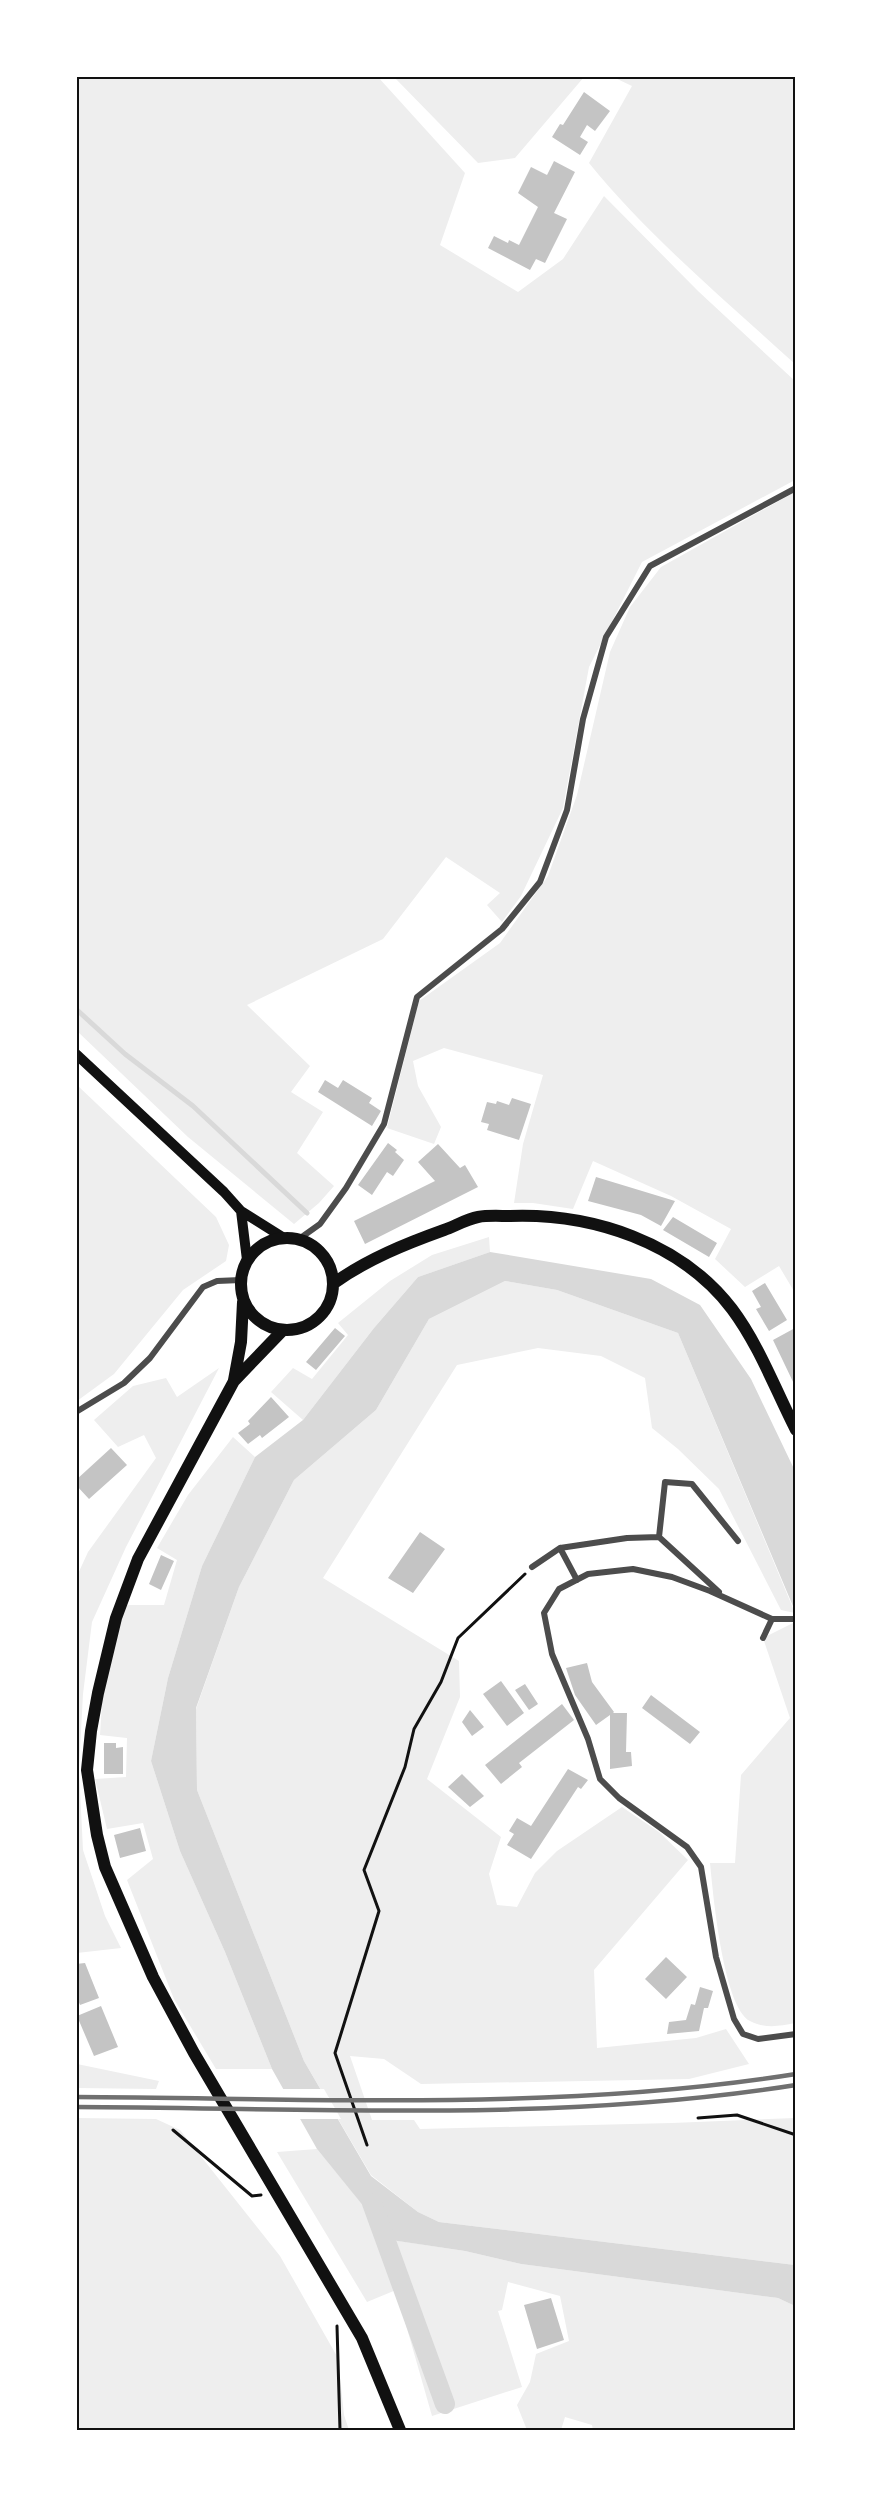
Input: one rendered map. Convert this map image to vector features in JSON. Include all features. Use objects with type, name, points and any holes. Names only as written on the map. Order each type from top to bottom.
[{"type":"main road","points":[[76,1054],[224,1192],[241,1211],[284,1238]]},
{"type":"main road","points":[[241,1211],[247,1260]]},
{"type":"main road","points":[[334,1283],[352,1270],[395,1248],[478,1217],[541,1215],[593,1223],[640,1239],[679,1259],[710,1286],[732,1309],[754,1346],[795,1430]]},
{"type":"main road","points":[[234,1381],[241,1342],[243,1301],[241,1280],[247,1260],[253,1251],[262,1245],[284,1238],[299,1239],[313,1245],[324,1255],[331,1268],[334,1283],[330,1302],[319,1318],[296,1330],[270,1328],[259,1322],[243,1301]]},
{"type":"main road","points":[[283,1330],[234,1381],[138,1559],[116,1618],[100,1683],[91,1731],[87,1770],[97,1835],[105,1867],[153,1977],[194,2053],[362,2338],[400,2430]]},
{"type":"street","points":[[299,1239],[320,1224],[346,1188],[384,1124],[417,997],[502,929],[540,882],[567,810],[583,719],[606,637],[650,566],[795,488]]},
{"type":"street","points":[[76,1412],[124,1383],[150,1358],[203,1287],[217,1281],[241,1280]]},
{"type":"street","points":[[659,1537],[665,1482],[692,1484],[738,1541]]},
{"type":"street","points":[[532,1567],[560,1548],[627,1538],[659,1537],[724,1597]]},
{"type":"street","points":[[560,1548],[576,1580]]},
{"type":"street","points":[[795,1619],[772,1619],[672,1577],[633,1569],[588,1574],[559,1589],[544,1613],[552,1654],[588,1738],[600,1779],[619,1798],[687,1847],[701,1867],[716,1957],[734,2019],[743,2034],[758,2039],[795,2034]]},
{"type":"street","points":[[763,1638],[772,1619]]},
{"type":"path","points":[[367,2145],[335,2053],[380,1911],[364,1870],[405,1767],[414,1729],[441,1682],[458,1638],[532,1567]]},
{"type":"path","points":[[698,2118],[737,2115],[795,2135]]},
{"type":"path","points":[[173,2130],[252,2196],[278,2195]]},
{"type":"path","points":[[338,2325],[339,2430]]},
{"type":"shaded area","points":[[76,77],[378,77],[465,173],[440,245],[518,292],[563,259],[604,196],[698,291],[795,381],[795,480],[642,562],[589,667],[563,808],[521,896],[502,922],[487,905],[500,893],[446,857],[383,939],[247,1005],[310,1066],[291,1092],[323,1112],[297,1153],[334,1186],[319,1203],[294,1224],[188,1137],[77,1031]]},
{"type":"shaded area","points":[[394,77],[584,77],[515,158],[478,163]]},
{"type":"shaded area","points":[[613,77],[795,77],[795,364],[662,242],[589,163],[632,86]]},
{"type":"shaded area","points":[[795,492],[795,1293],[779,1266],[745,1287],[715,1259],[731,1229],[671,1196],[593,1161],[573,1209],[533,1203],[514,1203],[523,1144],[543,1075],[444,1048],[413,1061],[418,1086],[441,1127],[434,1144],[387,1128],[419,1001],[500,943],[548,876],[577,795],[610,652],[630,607],[661,567]]},
{"type":"shaded area","points":[[77,1085],[216,1217],[229,1245],[226,1261],[183,1290],[114,1374],[77,1401]]},
{"type":"shaded area","points":[[489,1237],[490,1252],[418,1277],[374,1328],[303,1420],[271,1392],[293,1368],[312,1379],[348,1335],[338,1323],[390,1281],[432,1255]]},
{"type":"shaded area","points":[[490,1252],[651,1279],[700,1305],[751,1379],[795,1471],[795,1611],[678,1333],[557,1290],[505,1281],[429,1319],[376,1410],[294,1480],[239,1587],[196,1708],[197,1790],[304,2061],[371,2176],[418,2212],[439,2222],[795,2265],[795,2306],[778,2298],[521,2264],[465,2251],[391,2240],[317,2149],[272,2069],[225,1952],[180,1851],[151,1761],[168,1678],[202,1566],[255,1457],[303,1420],[374,1328],[418,1277]]},
{"type":"shaded area","points":[[505,1281],[557,1290],[678,1333],[795,1613],[781,1610],[719,1489],[678,1449],[652,1428],[645,1378],[601,1356],[538,1348],[457,1365],[323,1578],[459,1661],[460,1697],[427,1779],[501,1837],[489,1874],[497,1905],[517,1907],[535,1873],[557,1851],[622,1807],[659,1832],[688,1860],[594,1970],[597,2048],[696,2038],[726,2029],[749,2064],[689,2079],[421,2084],[384,2059],[350,2056],[372,2120],[414,2120],[420,2129],[795,2118],[795,2265],[439,2222],[418,2212],[371,2175],[304,2061],[197,1790],[196,1709],[239,1587],[294,1480],[376,1410],[429,1319]]},
{"type":"shaded area","points":[[219,1368],[126,1547],[92,1622],[83,1694],[79,1769],[83,1850],[105,1916],[121,1948],[77,1953],[77,1576],[88,1552],[156,1458],[144,1435],[118,1447],[94,1420],[133,1386],[166,1378],[177,1397]]},
{"type":"shaded area","points":[[233,1437],[255,1457],[202,1566],[168,1678],[151,1761],[180,1851],[225,1952],[272,2069],[216,2069],[174,1999],[127,1880],[153,1859],[143,1823],[107,1829],[95,1779],[126,1777],[127,1738],[100,1735],[105,1654],[121,1605],[164,1605],[177,1560],[157,1548],[188,1495]]},
{"type":"shaded area","points":[[795,1622],[795,2023],[767,2026],[750,2021],[741,2011],[733,1995],[721,1948],[710,1863],[735,1863],[741,1775],[790,1718],[763,1638]]},
{"type":"shaded area","points":[[77,2064],[159,2081],[156,2089],[77,2088]]},
{"type":"shaded area","points":[[77,2118],[156,2119],[180,2130],[280,2256],[338,2358],[344,2415],[349,2430],[77,2430]]},
{"type":"shaded area","points":[[317,2149],[392,2240],[465,2251],[521,2264],[778,2298],[795,2306],[795,2430],[593,2430],[592,2425],[565,2417],[561,2430],[527,2430],[517,2405],[530,2382],[536,2354],[569,2341],[560,2296],[508,2282],[502,2310],[498,2311],[522,2387],[432,2416],[396,2290],[367,2302],[277,2152]]},
{"type":"pier","points":[[279,2089],[324,2089],[341,2119],[297,2119]]},
{"type":"building","points":[[584,92],[610,111],[595,131],[587,125],[580,137],[588,142],[580,155],[552,137],[560,124],[563,125]]},
{"type":"building","points":[[554,161],[575,172],[554,213],[567,219],[545,263],[536,259],[530,270],[488,248],[494,236],[508,243],[509,240],[519,245],[538,207],[518,193],[531,167],[547,175]]},
{"type":"building","points":[[325,1080],[338,1088],[343,1080],[372,1098],[369,1103],[381,1111],[372,1126],[318,1092]]},
{"type":"building","points":[[512,1098],[531,1104],[519,1140],[487,1130],[489,1124],[481,1122],[487,1102],[496,1104],[497,1101],[509,1105]]},
{"type":"building","points":[[388,1143],[404,1160],[393,1176],[387,1172],[372,1195],[358,1185]]},
{"type":"building","points":[[438,1144],[460,1168],[465,1165],[478,1187],[365,1244],[354,1221],[435,1181],[418,1162]]},
{"type":"building","points":[[596,1177],[675,1201],[661,1226],[641,1215],[588,1201]]},
{"type":"building","points":[[673,1217],[717,1243],[709,1257],[663,1230]]},
{"type":"building","points":[[765,1283],[787,1320],[769,1331],[756,1309],[761,1307],[752,1291]]},
{"type":"building","points":[[335,1328],[345,1336],[316,1370],[306,1362]]},
{"type":"building","points":[[795,1328],[795,1386],[773,1340]]},
{"type":"building","points":[[271,1397],[289,1417],[262,1438],[260,1435],[248,1444],[238,1433],[250,1424],[248,1421]]},
{"type":"building","points":[[111,1448],[127,1465],[89,1499],[76,1485],[76,1480]]},
{"type":"building","points":[[420,1532],[445,1549],[413,1593],[388,1578]]},
{"type":"building","points":[[161,1555],[174,1561],[161,1590],[149,1584]]},
{"type":"building","points":[[587,1663],[592,1682],[613,1713],[627,1713],[626,1752],[631,1752],[632,1766],[610,1769],[610,1715],[596,1725],[575,1695],[566,1668]]},
{"type":"building","points":[[501,1681],[524,1713],[507,1726],[483,1694]]},
{"type":"building","points":[[525,1684],[538,1704],[529,1710],[515,1690]]},
{"type":"building","points":[[651,1695],[700,1732],[690,1744],[642,1708]]},
{"type":"building","points":[[562,1704],[574,1720],[519,1763],[522,1767],[501,1784],[485,1765]]},
{"type":"building","points":[[470,1710],[484,1727],[472,1736],[462,1722]]},
{"type":"building","points":[[104,1743],[116,1743],[116,1748],[123,1747],[123,1774],[104,1774]]},
{"type":"building","points":[[568,1769],[588,1780],[581,1789],[578,1787],[531,1859],[507,1845],[514,1834],[509,1831],[517,1818],[531,1826]]},
{"type":"building","points":[[462,1774],[484,1796],[470,1807],[448,1787]]},
{"type":"building","points":[[140,1828],[146,1851],[120,1858],[114,1835]]},
{"type":"building","points":[[666,1957],[687,1977],[666,1999],[645,1979]]},
{"type":"building","points":[[85,1963],[99,1998],[80,2005],[76,1995],[76,1964]]},
{"type":"building","points":[[700,1987],[713,1991],[708,2008],[704,2008],[699,2031],[667,2034],[669,2022],[686,2020],[691,2004],[695,2005]]},
{"type":"building","points":[[101,2006],[118,2047],[94,2056],[77,2016]]},
{"type":"building","points":[[551,2298],[564,2340],[537,2349],[524,2305]]},
{"type":"waterway","points":[[76,1009],[125,1054],[193,1106],[307,1213]]},
{"type":"waterway","points":[[372,2203],[445,2404]]},
{"type":"railway","points":[[76,2097],[347,2100],[527,2098],[617,2094],[707,2086],[796,2074]]},
{"type":"railway","points":[[76,2107],[437,2111],[527,2109],[617,2105],[707,2097],[796,2085]]}]
